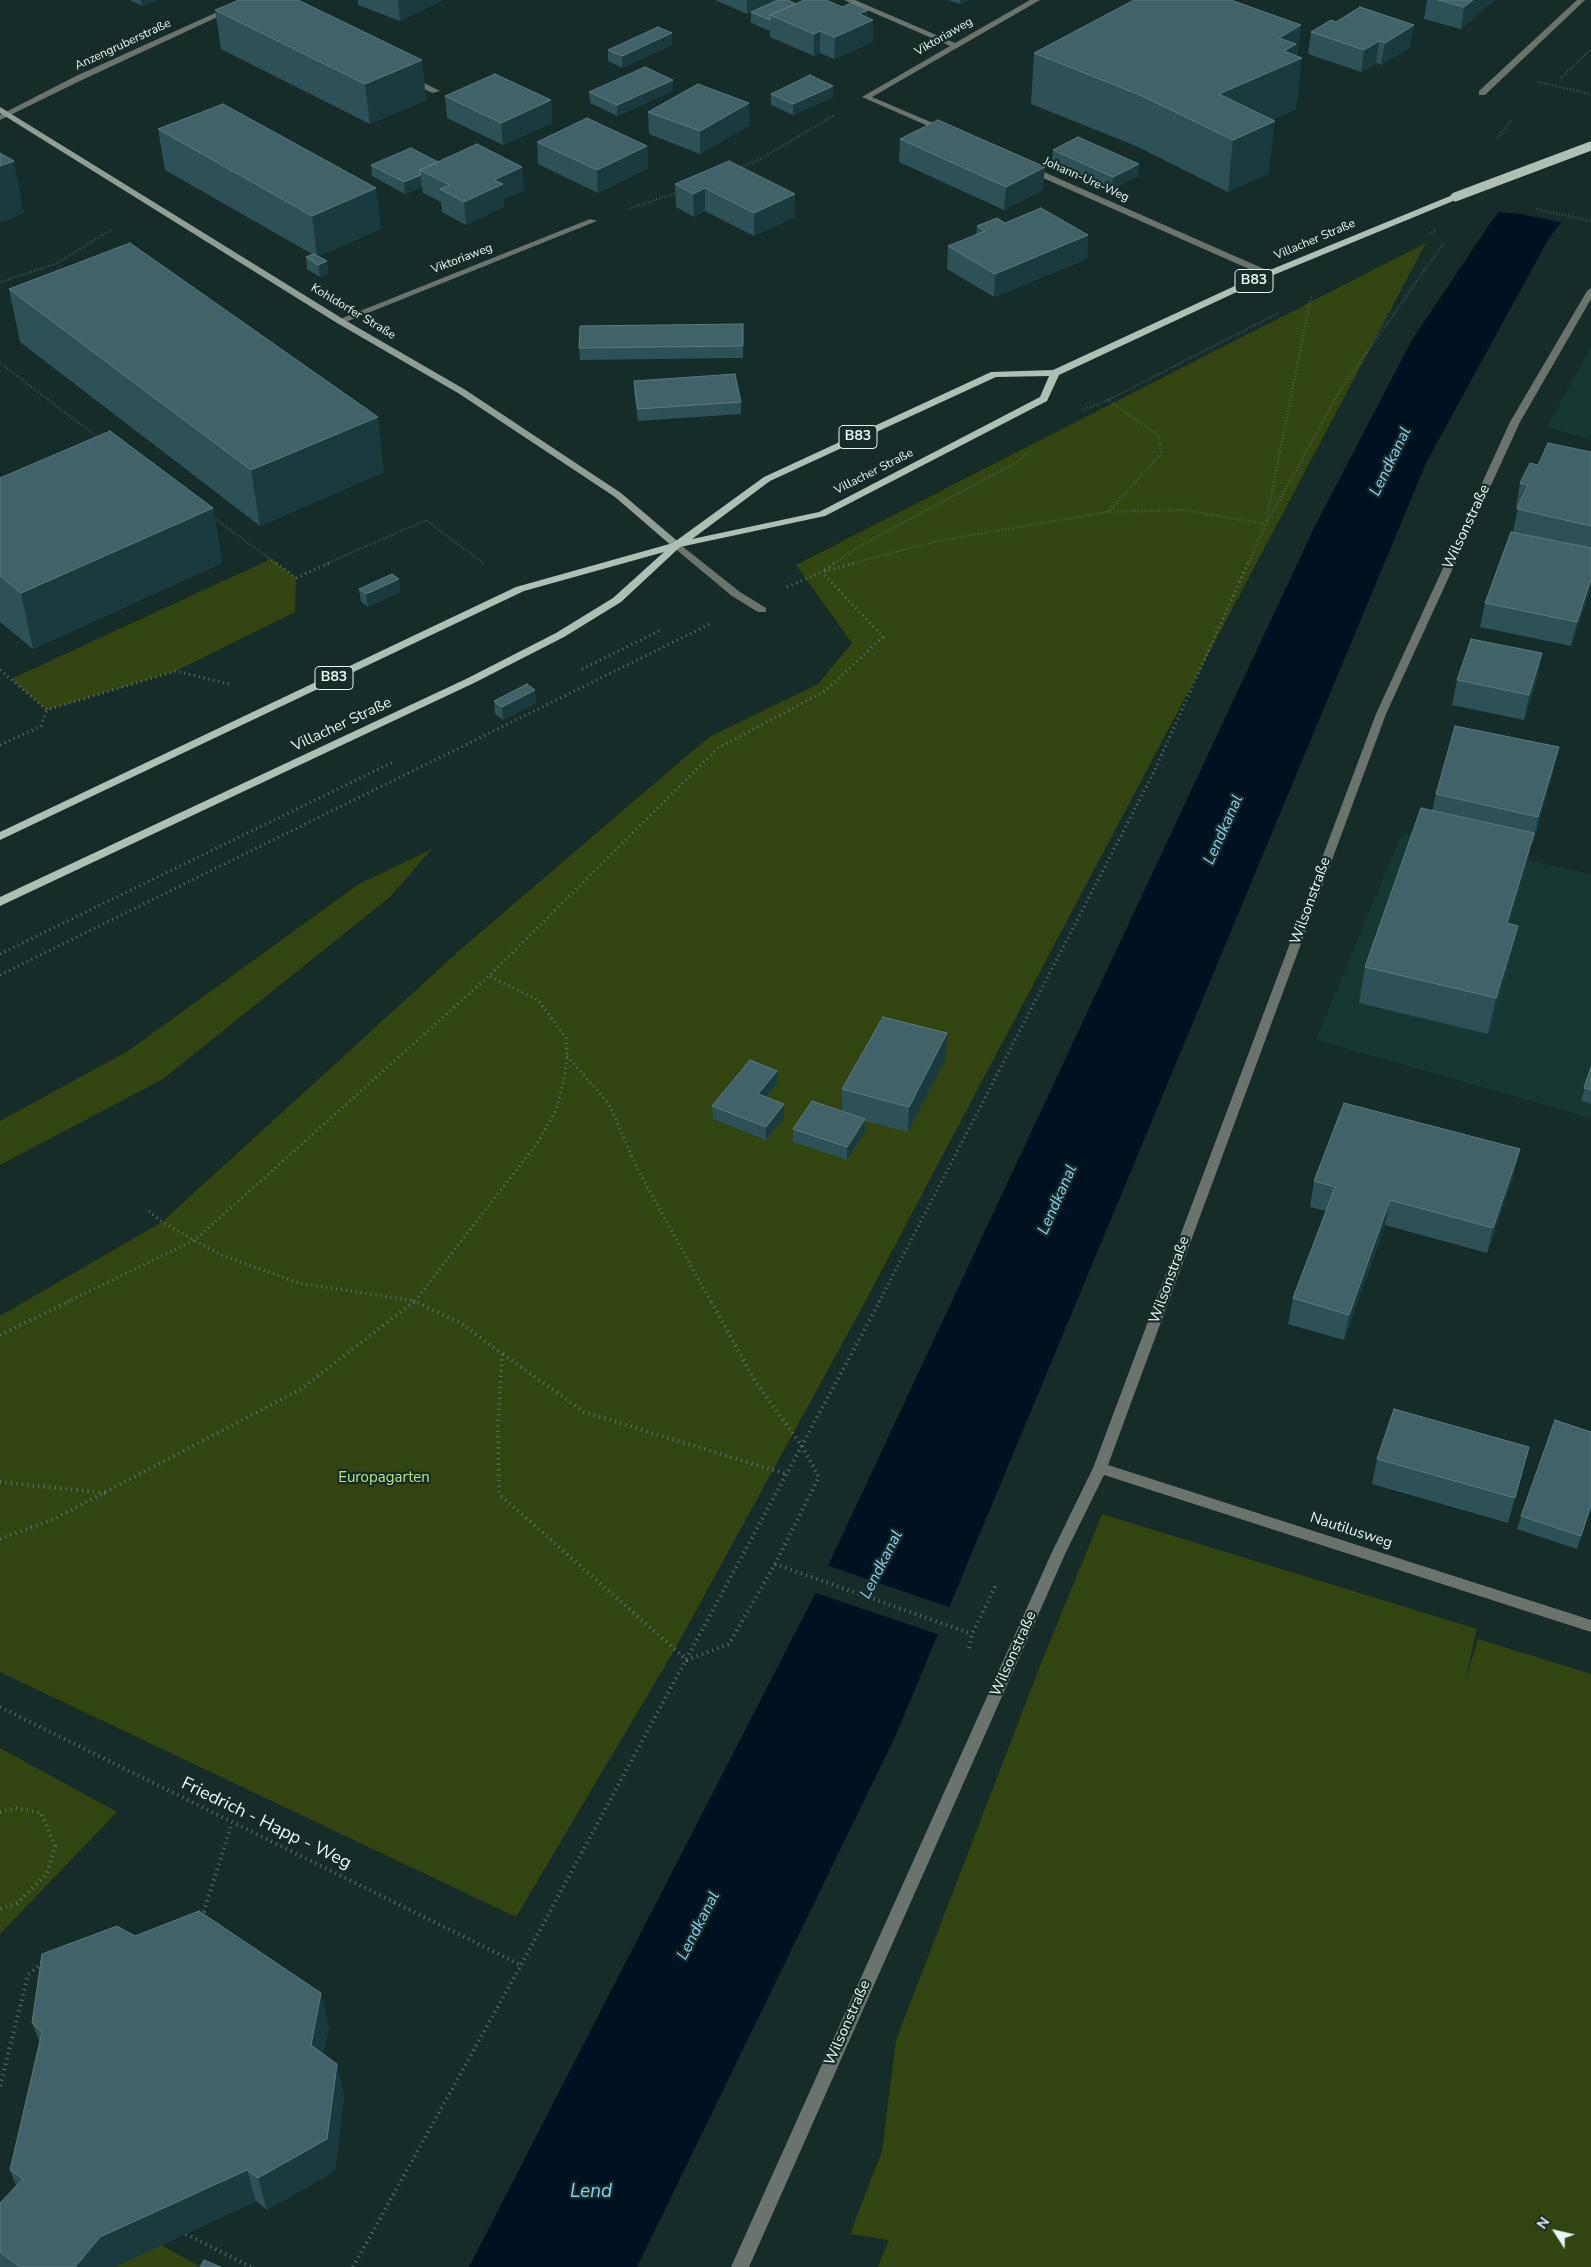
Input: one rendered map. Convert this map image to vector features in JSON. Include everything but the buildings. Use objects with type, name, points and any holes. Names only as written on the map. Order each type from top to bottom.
[{"type":"main road","name":"Villacher Straße","points":[[0,902],[470,681],[560,636],[617,600],[677,545],[767,479],[994,374],[1056,373],[1268,274],[1455,197],[1591,146]]},
{"type":"main road","name":"Villacher Straße","points":[[0,836],[520,589],[677,545],[822,514],[1044,399],[1056,373]]},
{"type":"street","points":[[848,0],[954,45]]},
{"type":"street","name":"Viktoriaweg","points":[[866,97],[954,45],[1036,0]]},
{"type":"street","points":[[1482,93],[1581,0]]},
{"type":"street","name":"Anzengruberstraße","points":[[2,114],[249,3]]},
{"type":"street","points":[[400,75],[436,91]]},
{"type":"street","points":[[866,97],[953,135]]},
{"type":"street","name":"Kohldorfer Straße","points":[[2,114],[340,320],[461,391],[618,495],[677,545]]},
{"type":"street","name":"Johann-Ure-Weg","points":[[1016,162],[1268,274]]},
{"type":"street","name":"Viktoriaweg","points":[[340,320],[593,221]]},
{"type":"street","name":"Wilsonstraße","points":[[740,2267],[1059,1552],[1100,1468],[1381,714],[1515,422],[1591,291]]},
{"type":"street","points":[[677,545],[750,603],[762,610]]},
{"type":"street","name":"Nautilusweg","points":[[1100,1468],[1591,1626]]},
{"type":"path","points":[[1561,78],[1591,49]]},
{"type":"path","points":[[1538,82],[1591,94]]},
{"type":"path","points":[[737,169],[762,158],[866,97]]},
{"type":"path","points":[[593,221],[685,189]]},
{"type":"path","points":[[1572,217],[1591,221]]},
{"type":"path","points":[[0,282],[55,264],[113,229]]},
{"type":"path","points":[[353,2267],[521,1965],[878,1305],[1153,774],[1266,524],[1341,389],[1445,241]]},
{"type":"path","points":[[1266,524],[1311,297],[1302,301]]},
{"type":"path","points":[[1081,410],[1108,400],[1285,310]]},
{"type":"path","points":[[0,362],[106,444]]},
{"type":"path","points":[[1107,512],[1161,454],[1159,436],[1108,400]]},
{"type":"path","points":[[822,572],[865,543],[1017,462],[1030,449]]},
{"type":"path","points":[[0,975],[626,667],[750,603],[822,572],[938,541],[1107,512],[1184,510],[1266,524]]},
{"type":"path","points":[[204,511],[296,578],[426,520],[483,563]]},
{"type":"path","points":[[0,1334],[195,1240],[489,976],[718,748],[825,691],[883,638],[822,572]]},
{"type":"path","points":[[0,670],[48,710]]},
{"type":"path","points":[[0,745],[40,726],[48,710],[176,671],[233,685]]},
{"type":"path","points":[[0,954],[389,764]]},
{"type":"path","points":[[0,1538],[54,1519],[302,1389],[415,1301],[538,1142],[556,1110],[567,1056],[566,1038],[538,1000],[489,976]]},
{"type":"path","points":[[567,1056],[609,1104],[638,1170],[755,1381],[802,1446],[819,1477],[775,1564],[729,1644],[687,1660]]},
{"type":"path","points":[[149,1211],[162,1222],[221,1255],[299,1283],[415,1301],[462,1324],[584,1412],[786,1474]]},
{"type":"path","points":[[502,1354],[498,1426],[499,1494],[687,1660]]},
{"type":"path","points":[[0,1482],[105,1493]]},
{"type":"path","points":[[775,1564],[972,1634]]},
{"type":"path","name":"Friedrich - Happ - Weg","points":[[0,1708],[521,1965]]},
{"type":"path","points":[[0,1812],[15,1808],[41,1813],[55,1846],[47,1874],[16,1904],[0,1909]]},
{"type":"path","points":[[205,1919],[204,1911],[232,1823]]},
{"type":"path","points":[[198,1916],[204,1911]]},
{"type":"path","points":[[0,2086],[28,1975],[48,1958]]},
{"type":"path","points":[[186,2234],[251,2267]]},
{"type":"shaded area","points":[[1591,347],[1591,440],[1547,427]]},
{"type":"shaded area","points":[[1402,833],[1591,874],[1591,1118],[1316,1040]]},
{"type":"green space","name":"Europagarten","points":[[1426,243],[865,1302],[675,1649],[516,1917],[0,1672],[0,1316],[162,1222],[461,949],[711,736],[818,684],[852,643],[796,565]]},
{"type":"green space","points":[[271,559],[296,578],[295,612],[176,671],[47,710],[11,679]]},
{"type":"green space","points":[[432,849],[390,897],[163,1079],[0,1165],[0,1121],[128,1051],[359,884]]},
{"type":"green space","points":[[1102,1514],[1477,1629],[1465,1682],[1478,1639],[1591,1674],[1591,2267],[878,2267],[889,2240],[850,2234],[882,2151],[896,2040],[1042,1661]]},
{"type":"green space","points":[[0,1748],[117,1812],[0,1934]]},
{"type":"green space","points":[[161,2245],[201,2267],[115,2267]]},
{"type":"water","name":"Lend","points":[[1591,91],[1591,185],[1549,238],[1427,461],[895,1737],[637,2267],[469,2267],[812,1600],[1315,526],[1412,340],[1489,225]]},
{"type":"pier","points":[[1589,89],[1591,89],[1591,189],[1564,223],[1521,214],[1495,212]]},
{"type":"pier","points":[[826,1565],[952,1608],[940,1635],[813,1592]]},
{"type":"water label","name":"Lendkanal","points":[[1391,462]]},
{"type":"water label","name":"Lendkanal","points":[[1224,830]]},
{"type":"water label","name":"Lendkanal","points":[[1058,1200]]},
{"type":"water label","name":"Lendkanal","points":[[882,1565]]},
{"type":"water label","name":"Lendkanal","points":[[699,1926]]}]
